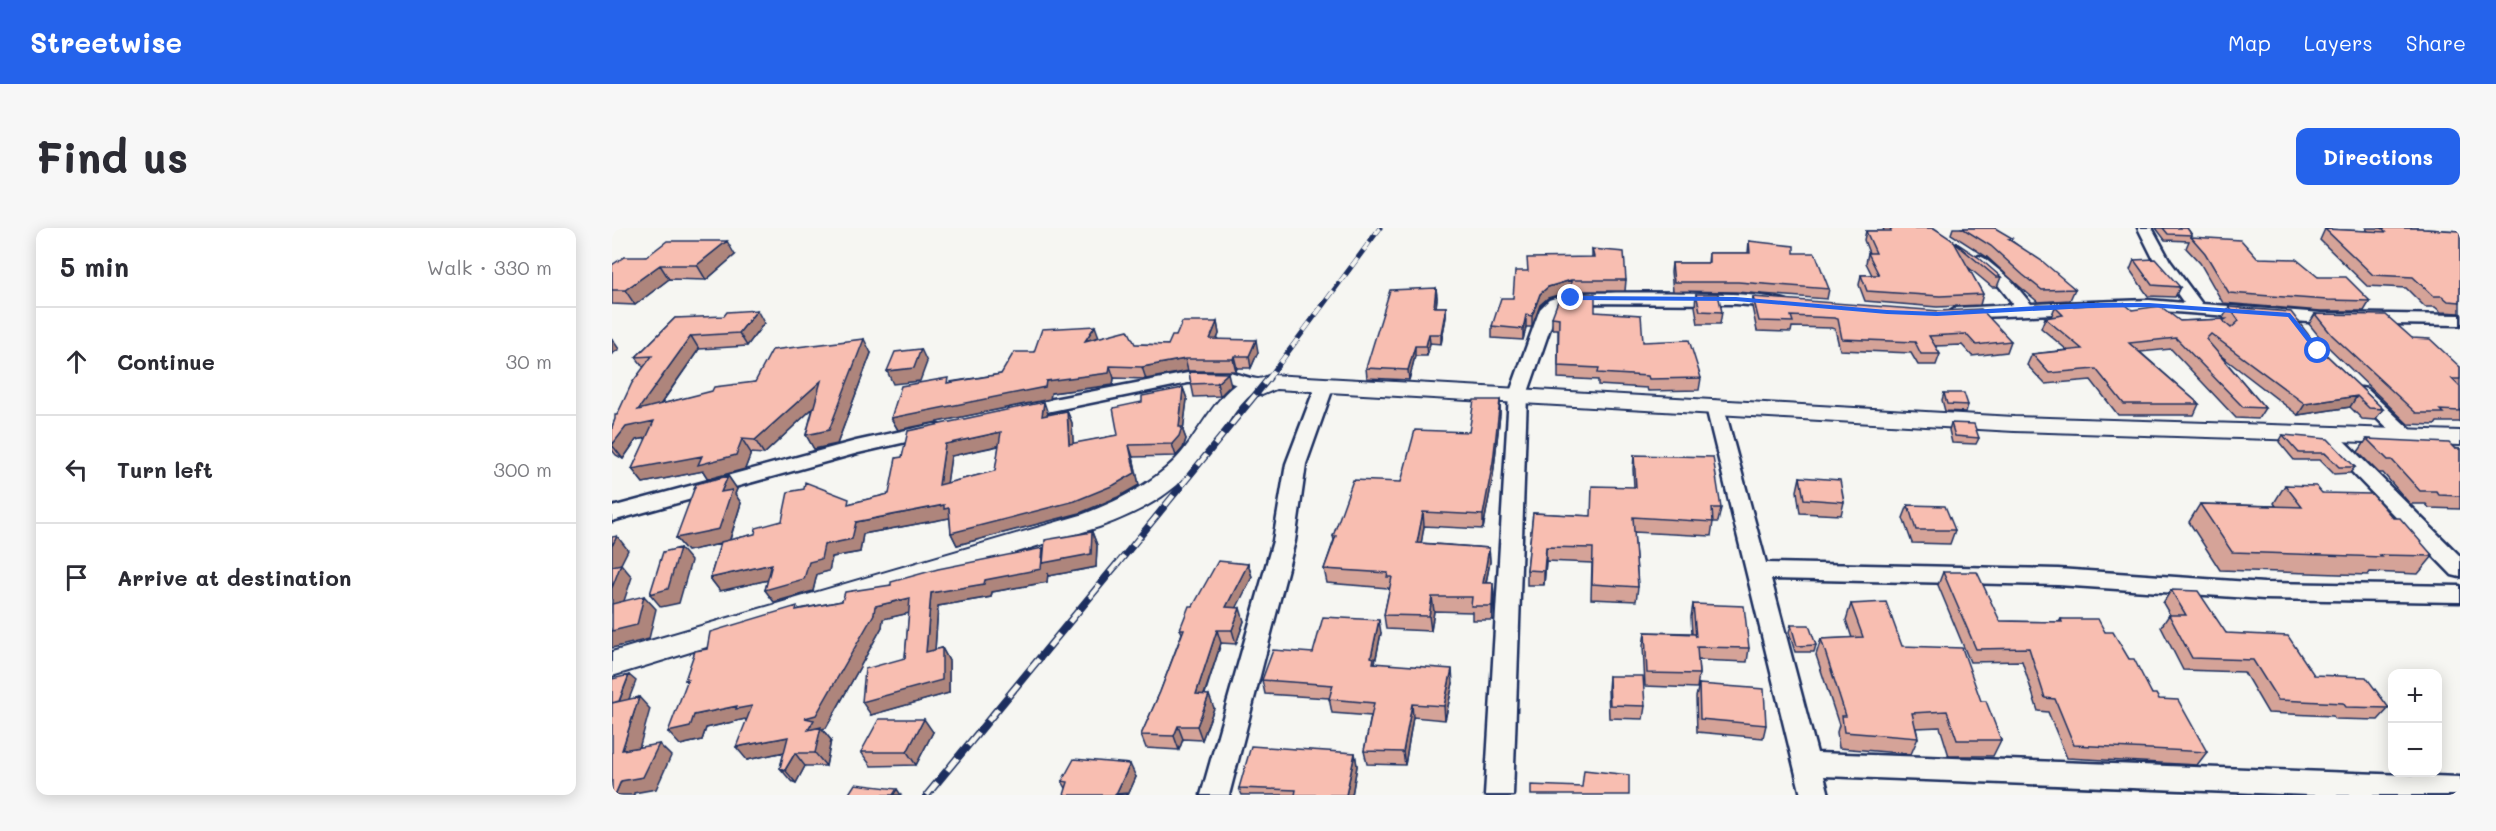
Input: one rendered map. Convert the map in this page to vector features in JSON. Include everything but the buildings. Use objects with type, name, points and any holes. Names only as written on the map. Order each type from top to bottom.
[{"type":"street","points":[[2145,228],[2163,262],[2197,309]]},
{"type":"street","points":[[1964,251],[1982,262],[2005,283],[2026,309]]},
{"type":"street","points":[[1499,795],[1518,395],[1548,309],[1555,303],[1571,298],[1736,299],[1794,304]]},
{"type":"street","points":[[1937,314],[2149,305],[2321,318],[2460,320]]},
{"type":"street","points":[[2290,315],[2304,333]]},
{"type":"street","points":[[995,417],[1188,378],[1230,377],[1262,388],[1271,382],[1938,420],[2328,436],[2460,438]]},
{"type":"street","points":[[2351,383],[2408,438]]},
{"type":"street","points":[[612,664],[1078,525],[1127,508],[1160,487],[1195,453],[1240,390],[1251,384]]},
{"type":"street","points":[[1215,795],[1284,541],[1296,464],[1325,385]]},
{"type":"street","points":[[1715,407],[1815,795]]},
{"type":"street","points":[[612,514],[856,447],[949,427]]},
{"type":"street","points":[[2328,436],[2460,569]]},
{"type":"street","points":[[1757,571],[2058,577],[2264,591],[2460,594]]},
{"type":"street","points":[[1807,764],[2460,789]]},
{"type":"railway","points":[[1268,379],[1380,228]]},
{"type":"railway","points":[[1116,566],[1269,378]]},
{"type":"railway","points":[[927,795],[1117,564]]},
{"type":"route","points":[[1571,298],[1736,299],[1937,314],[2149,305],[2290,315],[2318,351]]}]
